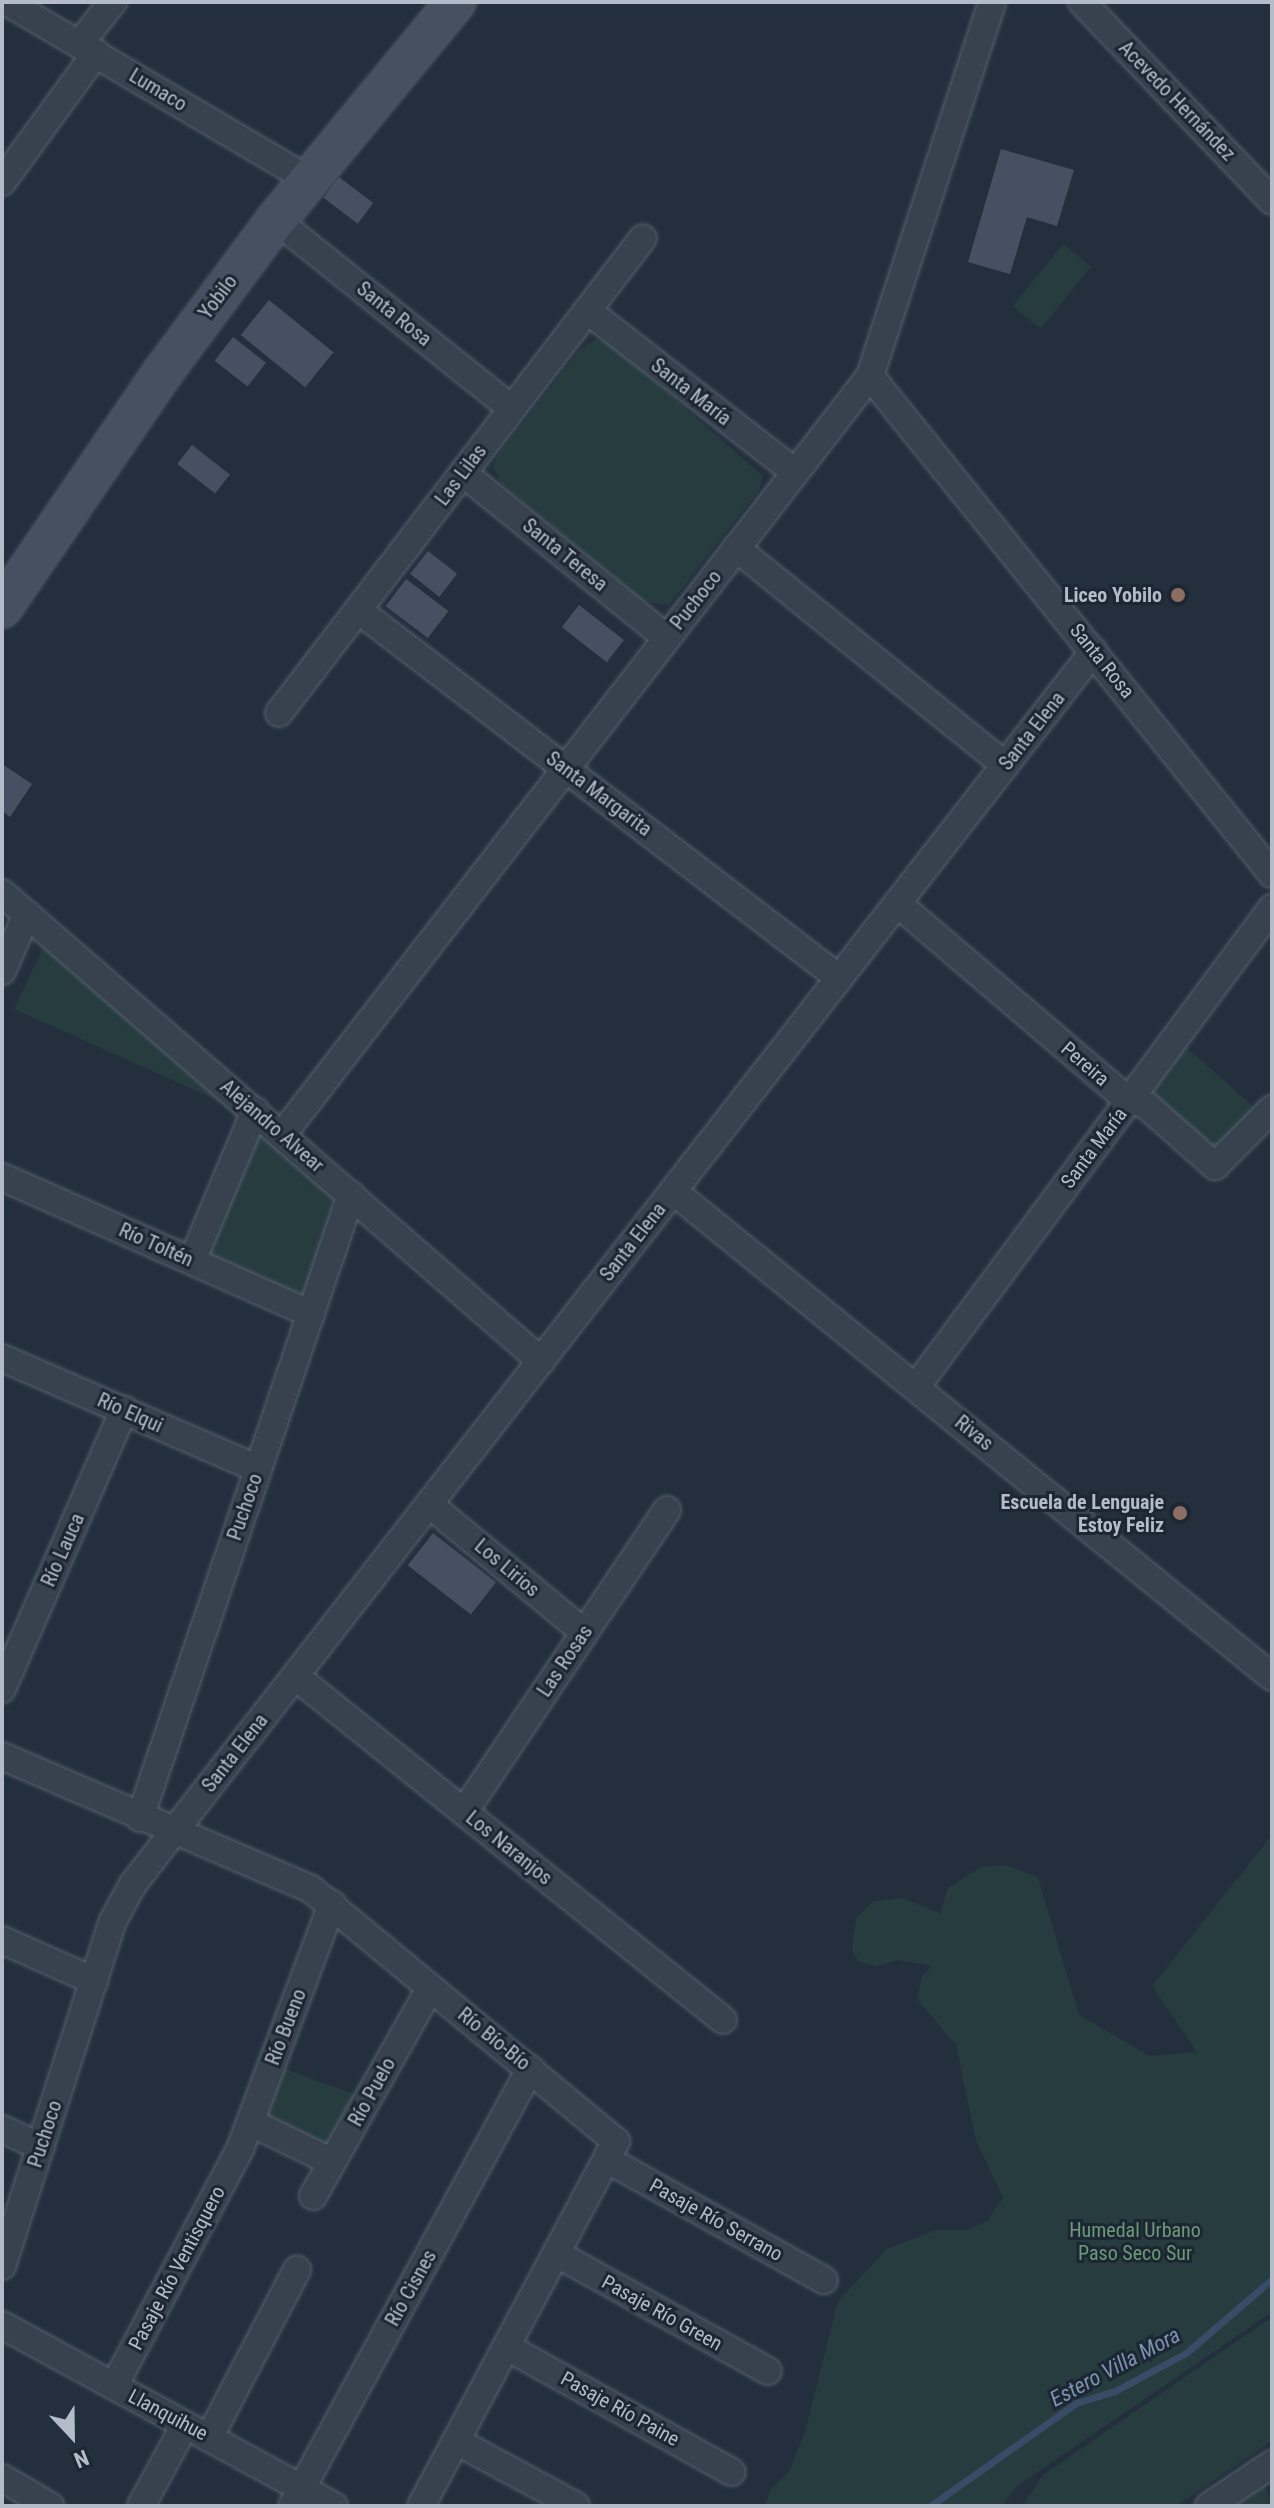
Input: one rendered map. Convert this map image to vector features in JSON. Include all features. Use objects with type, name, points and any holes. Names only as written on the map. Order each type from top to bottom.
[{"type":"main road","name":"Yobilo","points":[[2,608],[163,372],[276,220],[456,2]]},
{"type":"street","name":"Lumaco","points":[[7,2],[309,180]]},
{"type":"street","points":[[2,182],[88,48],[113,2]]},
{"type":"street","name":"Puchoco","points":[[282,1135],[870,376],[992,2]]},
{"type":"street","name":"Acevedo Hernández","points":[[1082,2],[1272,201]]},
{"type":"street","name":"Santa Rosa","points":[[276,220],[512,409]]},
{"type":"street","name":"Las Lilas","points":[[279,713],[643,238]]},
{"type":"street","name":"Santa María","points":[[588,311],[795,472]]},
{"type":"street","name":"Santa Rosa","points":[[870,376],[1272,874]]},
{"type":"street","name":"Santa Teresa","points":[[463,473],[667,638]]},
{"type":"street","points":[[736,548],[1005,765]]},
{"type":"street","name":"Santa Margarita","points":[[358,610],[839,978]]},
{"type":"street","name":"Santa Elena","points":[[172,1833],[1094,651]]},
{"type":"street","name":"Alejandro Alvear","points":[[2,893],[541,1361]]},
{"type":"street","name":"Pereira","points":[[897,903],[1131,1099],[1147,1106],[1215,1166],[1272,1109]]},
{"type":"street","name":"Santa María","points":[[916,1387],[1272,908]]},
{"type":"street","points":[[2,971],[27,914]]},
{"type":"street","points":[[192,1261],[255,1111]]},
{"type":"street","name":"Río Toltén","points":[[2,1177],[311,1314]]},
{"type":"street","name":"Rivas","points":[[673,1191],[1272,1677]]},
{"type":"street","name":"Puchoco","points":[[140,1818],[351,1195]]},
{"type":"street","name":"Río Elqui","points":[[2,1358],[258,1469]]},
{"type":"street","name":"Río Lauca","points":[[2,1689],[124,1410]]},
{"type":"street","name":"Los Lirios","points":[[429,1504],[584,1632]]},
{"type":"street","name":"Las Rosas","points":[[464,1812],[667,1510]]},
{"type":"street","name":"Los Naranjos","points":[[295,1676],[723,2020]]},
{"type":"street","name":"Río Bío-Bío","points":[[2,1756],[172,1833],[295,1880],[332,1904],[612,2137],[616,2146],[608,2160]]},
{"type":"street","name":"Puchoco","points":[[2,2266],[122,1902],[172,1833]]},
{"type":"street","name":"Río Bueno","points":[[240,2149],[332,1904]]},
{"type":"street","points":[[2,1940],[94,1981]]},
{"type":"street","name":"Río Puelo","points":[[313,2196],[430,1988]]},
{"type":"street","name":"Río Cisnes","points":[[297,2498],[530,2069]]},
{"type":"street","points":[[252,2123],[332,2162]]},
{"type":"street","points":[[2,2129],[41,2147]]},
{"type":"street","name":"Pasaje Río Ventisquero","points":[[114,2386],[240,2149]]},
{"type":"street","points":[[421,2506],[608,2160]]},
{"type":"street","name":"Pasaje Río Serrano","points":[[608,2160],[824,2280]]},
{"type":"street","name":"Pasaje Río Green","points":[[557,2254],[768,2371]]},
{"type":"street","points":[[209,2438],[297,2270]]},
{"type":"street","name":"Llanquihue","points":[[2,2325],[209,2438],[297,2498],[334,2506]]},
{"type":"street","name":"Pasaje Río Paine","points":[[507,2347],[732,2472]]},
{"type":"street","points":[[141,2506],[185,2425]]},
{"type":"street","points":[[456,2441],[576,2506]]},
{"type":"street","points":[[1209,2506],[1271,2468]]},
{"type":"street","points":[[2,2478],[50,2506]]},
{"type":"green space","points":[[1063,244],[1091,267],[1041,329],[1013,306]]},
{"type":"green space","points":[[596,339],[613,345],[762,475],[760,489],[669,605],[645,602],[503,486],[493,468],[496,457],[578,351]]},
{"type":"green space","points":[[45,944],[230,1106],[14,1009]]},
{"type":"green space","points":[[1185,1046],[1255,1108],[1219,1150],[1209,1148],[1153,1100],[1152,1091]]},
{"type":"green space","points":[[258,1131],[330,1192],[332,1208],[303,1300],[206,1253]]},
{"type":"green space","name":"Humedal Urbano Paso Seco Sur","points":[[1272,1835],[1272,2312],[1017,2486],[1002,2506],[765,2506],[771,2489],[790,2470],[805,2431],[838,2301],[887,2249],[936,2230],[967,2230],[987,2221],[1003,2198],[976,2141],[956,2045],[917,1999],[922,1976],[932,1966],[898,1960],[876,1966],[858,1961],[852,1951],[856,1918],[872,1902],[902,1898],[940,1913],[948,1888],[981,1867],[1006,1865],[1038,1878],[1079,2015],[1150,2056],[1197,2052],[1152,1986]]},
{"type":"green space","points":[[276,2066],[358,2095],[333,2150],[260,2117]]},
{"type":"green space","points":[[1272,2317],[1272,2441],[1176,2506],[1022,2506],[1043,2475]]},
{"type":"green space","points":[[1265,2484],[1272,2506],[1233,2506]]},
{"type":"building","points":[[1001,149],[1074,170],[1057,226],[1027,217],[1010,274],[968,262]]},
{"type":"building","points":[[339,177],[373,203],[358,224],[323,198]]},
{"type":"building","points":[[269,300],[334,352],[305,387],[241,335]]},
{"type":"building","points":[[233,337],[266,363],[248,386],[215,361]]},
{"type":"building","points":[[192,445],[230,475],[215,493],[177,464]]},
{"type":"building","points":[[428,551],[457,574],[439,597],[410,574]]},
{"type":"building","points":[[406,579],[448,611],[428,638],[386,606]]},
{"type":"building","points":[[579,605],[624,640],[607,662],[562,627]]},
{"type":"building","points":[[2,764],[32,784],[10,817],[2,811]]},
{"type":"building","points":[[433,1533],[496,1582],[471,1615],[408,1565]]},
{"type":"waterway","name":"Estero Villa Mora","points":[[930,2506],[1076,2403],[1115,2391],[1186,2353],[1272,2279]]},
{"type":"place","name":"Liceo Yobilo","points":[[1178,595]]},
{"type":"place","name":"Escuela de Lenguaje Estoy Feliz","points":[[1180,1513]]}]
